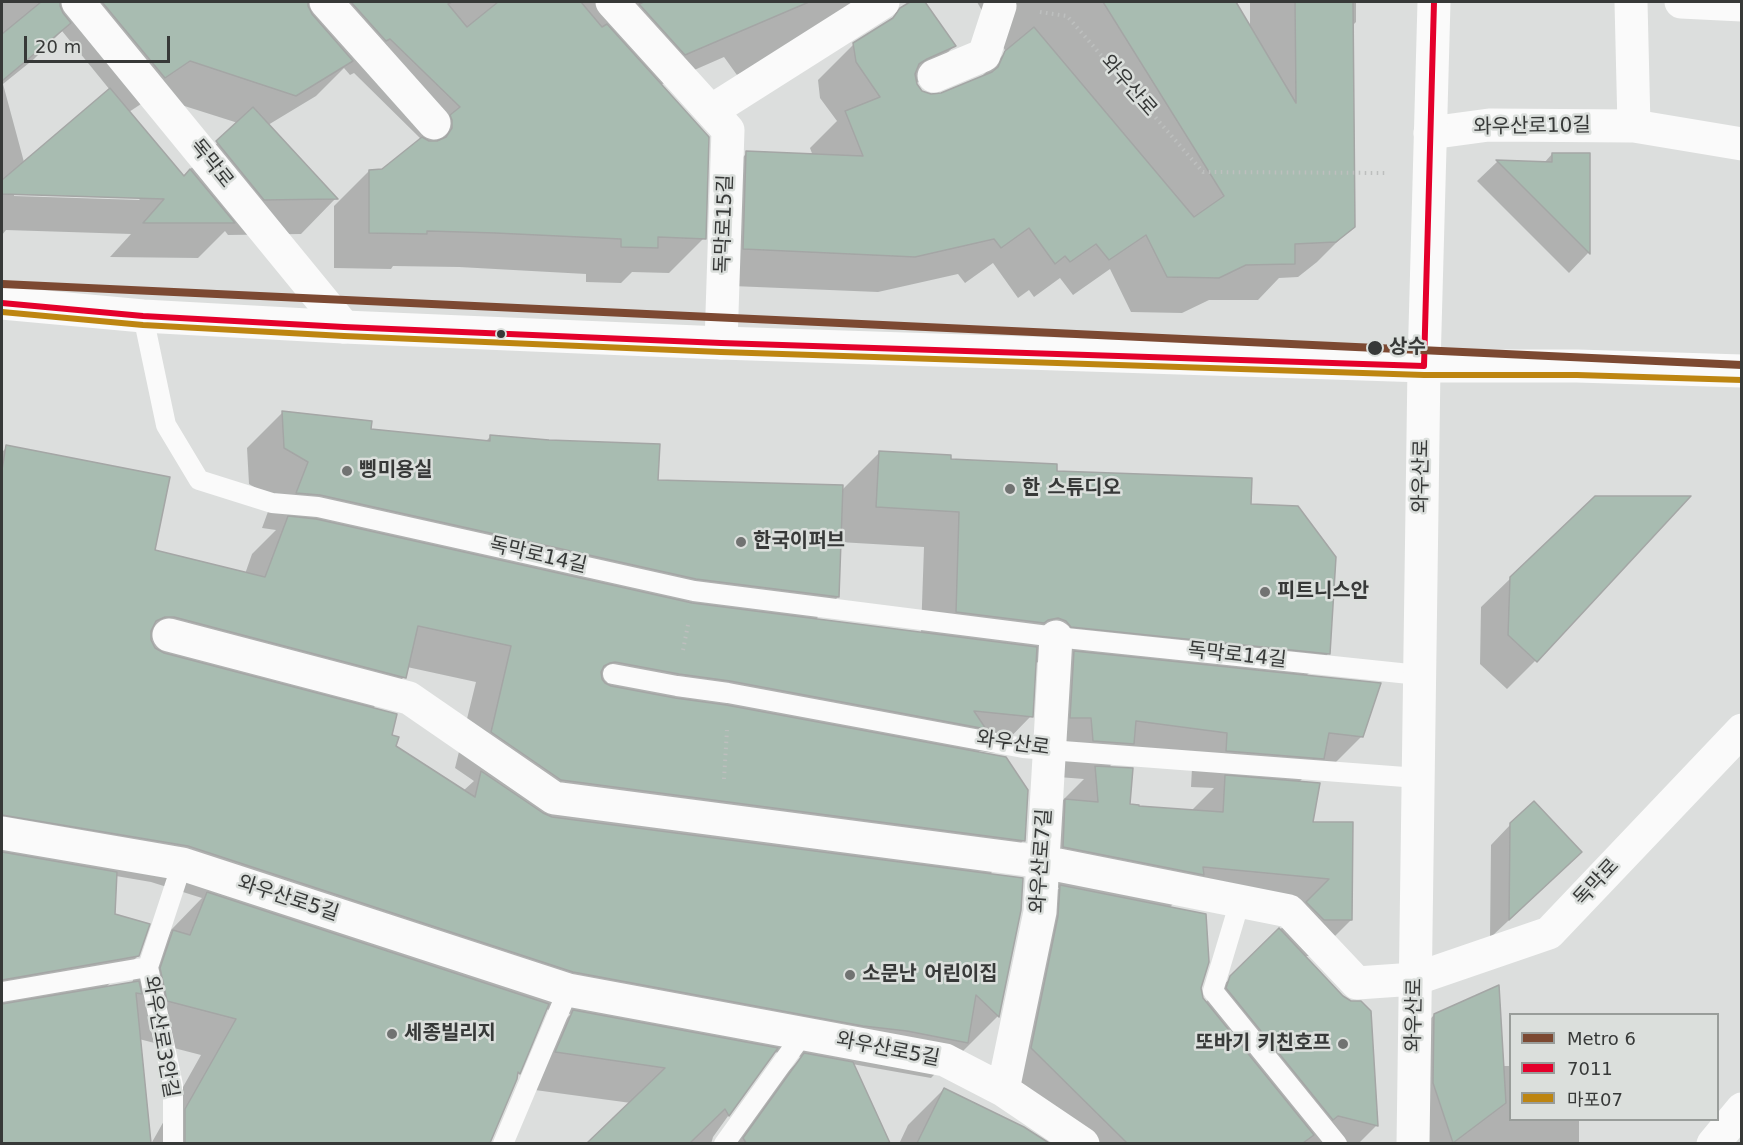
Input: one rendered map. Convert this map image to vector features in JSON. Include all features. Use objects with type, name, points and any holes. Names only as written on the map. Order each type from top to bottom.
[{"type":"street","name":"독막로","points":[[78,2],[344,327]]},
{"type":"street","points":[[326,2],[434,123]]},
{"type":"street","name":"독막로15길","points":[[612,2],[728,130],[721,343]]},
{"type":"street","points":[[711,111],[883,2]]},
{"type":"street","name":"와우산로","points":[[1413,1143],[1424,366],[1434,2]]},
{"type":"street","points":[[1631,2],[1634,126]]},
{"type":"street","points":[[1681,2],[1742,5]]},
{"type":"street","points":[[934,76],[984,56],[1000,6]]},
{"type":"street","name":"와우산로10길","points":[[1430,133],[1489,125],[1634,126],[1742,144]]},
{"type":"street","points":[[2,303],[143,316],[721,343],[1424,366],[1578,366],[1742,371]]},
{"type":"street","points":[[169,635],[409,699],[554,798],[1043,862],[1240,901]]},
{"type":"street","points":[[1050,750],[1056,637]]},
{"type":"street","name":"독막로","points":[[1240,901],[1290,911],[1357,983],[1415,979],[1549,933],[1742,730]]},
{"type":"street","name":"와우산로7길","points":[[1003,1090],[1040,912],[1050,750]]},
{"type":"street","name":"와우산로5길","points":[[2,833],[182,864],[568,990],[945,1060],[1003,1090],[1083,1143]]},
{"type":"street","points":[[1713,1143],[1742,1109]]},
{"type":"lane","name":"독막로14길","points":[[143,316],[166,425],[199,480],[272,503],[318,507],[694,591],[1056,637],[1419,675]]},
{"type":"lane","name":"와우산로","points":[[613,674],[1023,747],[1418,778]]},
{"type":"lane","name":"와우산로3안길","points":[[173,1143],[173,1085],[148,967],[182,864]]},
{"type":"lane","points":[[1240,901],[1213,991],[1337,1143]]},
{"type":"lane","name":"와우산로3안길","points":[[2,992],[148,967]]},
{"type":"lane","points":[[503,1143],[568,990]]},
{"type":"lane","points":[[724,1143],[803,1034]]},
{"type":"path","name":"와우산로","points":[[1000,6],[1067,16],[1203,172],[1429,174]]},
{"type":"path","points":[[677,686],[694,591]]},
{"type":"path","points":[[722,820],[728,693]]},
{"type":"building","points":[[41,2],[60,2],[63,13],[71,23],[2,81],[2,34]]},
{"type":"building","points":[[102,2],[308,2],[312,14],[353,61],[296,96],[190,61],[165,78]]},
{"type":"building","points":[[351,2],[452,2],[448,4],[467,27],[498,2],[581,2],[602,27],[607,24],[709,137],[706,239],[658,237],[658,248],[621,247],[621,239],[427,231],[427,234],[369,233],[369,170],[382,169],[422,137],[429,141],[437,141],[446,137],[452,128],[450,115],[460,107],[390,39],[386,41]]},
{"type":"building","points":[[644,2],[809,2],[685,55],[639,4]]},
{"type":"building","points":[[910,2],[925,2],[956,46],[919,64],[915,74],[917,84],[922,91],[931,94],[941,93],[992,72],[998,67],[1005,51],[1034,27],[1194,217],[1224,196],[1103,2],[1236,2],[1296,103],[1295,2],[1353,2],[1355,227],[1336,242],[1295,244],[1295,264],[1246,265],[1219,278],[1167,277],[1146,235],[1109,260],[1096,244],[1070,262],[1065,256],[1055,264],[1029,228],[1001,248],[994,239],[915,257],[743,249],[746,151],[863,156],[845,111],[880,97],[856,62],[853,43],[893,18],[900,8]]},
{"type":"building","points":[[110,88],[184,176],[190,169],[235,223],[143,223],[164,199],[2,194],[2,180]]},
{"type":"building","points":[[253,107],[338,199],[264,200],[216,141]]},
{"type":"building","points":[[1552,153],[1590,153],[1590,254],[1496,160],[1552,162]]},
{"type":"building","points":[[282,411],[372,421],[371,429],[490,441],[490,435],[549,440],[660,444],[658,480],[843,485],[839,597],[696,579],[320,495],[296,493],[308,462],[284,448]]},
{"type":"building","points":[[6,445],[170,477],[155,550],[265,577],[288,516],[316,519],[692,603],[1037,647],[1033,717],[974,711],[986,729],[615,662],[604,666],[601,672],[602,679],[611,686],[1006,757],[1028,790],[1025,841],[561,780],[491,732],[511,646],[418,626],[406,678],[174,617],[165,617],[156,621],[151,631],[151,640],[155,648],[164,653],[397,714],[392,735],[399,737],[396,746],[475,797],[481,771],[552,817],[1023,878],[1021,910],[999,1017],[976,995],[968,1043],[907,1031],[863,1026],[573,972],[188,846],[2,815],[2,470]]},
{"type":"building","points":[[879,451],[951,455],[951,459],[1057,464],[1057,471],[1252,478],[1251,504],[1298,506],[1336,557],[1330,654],[1071,627],[1066,621],[1058,618],[1044,623],[956,612],[959,512],[876,507]]},
{"type":"building","points":[[1595,496],[1691,496],[1537,662],[1508,635],[1510,577]]},
{"type":"building","points":[[1074,651],[1381,683],[1363,737],[1329,733],[1324,759],[1226,751],[1227,733],[1136,721],[1134,744],[1093,741],[1091,718],[1070,718]]},
{"type":"building","points":[[1095,766],[1133,768],[1130,804],[1139,806],[1223,812],[1225,775],[1320,783],[1313,822],[1353,822],[1352,920],[1324,920],[1306,902],[1329,879],[1203,867],[1204,875],[1063,847],[1065,799],[1098,802]]},
{"type":"building","points":[[1534,801],[1582,852],[1509,920],[1510,823]]},
{"type":"building","points":[[2,852],[117,872],[115,914],[150,924],[139,956],[2,980]]},
{"type":"building","points":[[1060,885],[1206,914],[1209,962],[1201,988],[1203,998],[1314,1135],[1303,1143],[1127,1143],[1031,1048],[1058,916]]},
{"type":"building","points":[[207,892],[549,1004],[520,1074],[518,1072],[490,1143],[185,1143],[185,1109],[236,1019],[167,1001],[160,968],[173,930],[190,935]]},
{"type":"building","points":[[1279,928],[1343,996],[1351,1001],[1361,1001],[1371,1011],[1378,1126],[1338,1116],[1333,1120],[1226,988],[1230,976]]},
{"type":"building","points":[[139,981],[142,994],[136,993],[151,1143],[2,1143],[2,1004]]},
{"type":"building","points":[[1499,985],[1506,1103],[1453,1143],[1433,1083],[1434,1014]]},
{"type":"building","points":[[573,1010],[778,1048],[729,1116],[725,1109],[690,1143],[587,1143],[665,1068],[555,1052]]},
{"type":"building","points":[[804,1053],[853,1062],[890,1143],[746,1143],[743,1138]]},
{"type":"building","points":[[944,1088],[1024,1127],[1049,1143],[917,1143]]},
{"type":"metro line","name":"6","points":[[2,284],[1742,365]]},
{"type":"transit line","name":"7011","points":[[2,303],[143,316],[344,327],[721,343],[1424,366],[1434,2]]},
{"type":"transit line","name":"마포07","points":[[2,312],[143,325],[721,352],[1424,375],[1577,375],[1742,380]]},
{"type":"place","name":"상수","points":[[1375,348]]},
{"type":"place","name":"삥미용실","points":[[347,471]]},
{"type":"place","name":"한 스튜디오","points":[[1010,489]]},
{"type":"place","name":"한국이퍼브","points":[[741,542]]},
{"type":"place","name":"피트니스안","points":[[1265,592]]},
{"type":"place","name":"소문난 어린이집","points":[[850,975]]},
{"type":"place","name":"세종빌리지","points":[[392,1034]]},
{"type":"place","name":"또바기 키친호프","points":[[1343,1044]]}]
